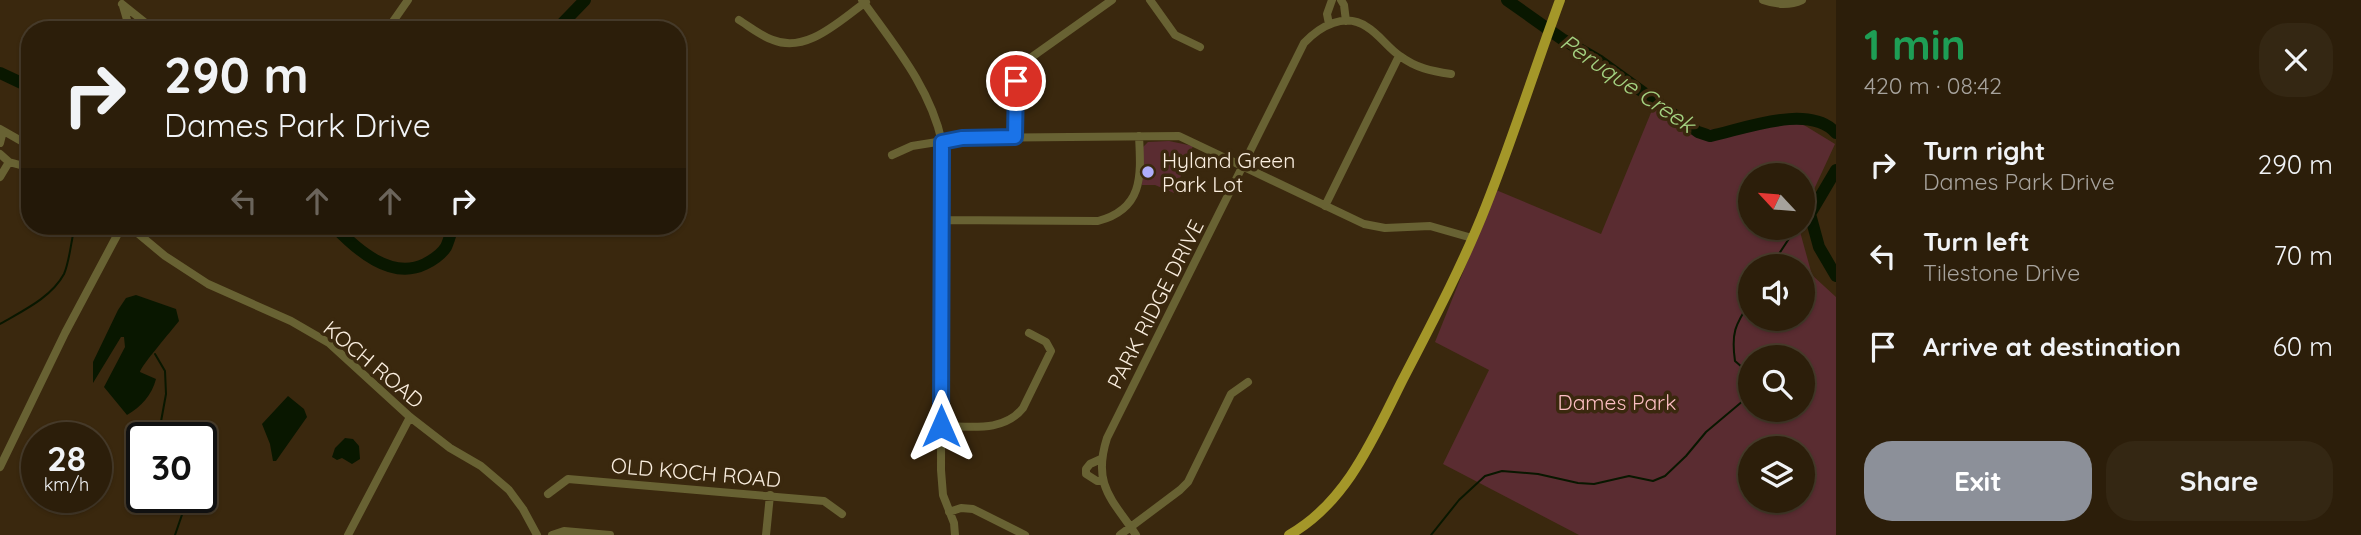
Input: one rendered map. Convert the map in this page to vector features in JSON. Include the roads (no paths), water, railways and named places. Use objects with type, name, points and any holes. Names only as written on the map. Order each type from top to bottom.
[{"type":"main road","points":[[1289,535],[1331,501],[1360,461],[1441,305],[1472,238],[1560,0]]},
{"type":"street","points":[[393,21],[408,0]]},
{"type":"street","points":[[1015,137],[1016,81],[1021,69],[1029,59],[1112,0]]},
{"type":"street","points":[[1150,0],[1175,35],[1200,47]]},
{"type":"street","points":[[1329,24],[1327,14],[1332,0]]},
{"type":"street","points":[[1341,0],[1346,21],[1367,26],[1399,56],[1424,70],[1451,74]]},
{"type":"street","points":[[1763,0],[1787,4],[1802,0]]},
{"type":"street","points":[[739,20],[774,41],[801,43],[817,36],[865,1],[918,80],[937,120],[942,142],[942,488],[955,535]]},
{"type":"street","points":[[122,2],[127,21]]},
{"type":"street","points":[[122,2],[144,21]]},
{"type":"street","name":"PARK RIDGE DRIVE","points":[[1136,535],[1104,489],[1101,459],[1107,439],[1304,43],[1315,31],[1329,24],[1346,21]]},
{"type":"street","points":[[1325,206],[1399,56]]},
{"type":"street","points":[[0,143],[2,130],[21,141]]},
{"type":"street","points":[[942,220],[1098,221],[1115,215],[1128,204],[1138,189],[1139,136]]},
{"type":"street","points":[[892,155],[912,146],[962,138],[1179,136],[1364,224],[1430,226],[1472,238]]},
{"type":"street","points":[[0,154],[9,162],[21,164]]},
{"type":"street","points":[[0,177],[9,162]]},
{"type":"street","points":[[0,467],[65,333],[117,235]]},
{"type":"street","name":"KOCH ROAD","points":[[140,235],[165,256],[208,284],[291,321],[329,343],[410,417],[450,448],[481,466],[509,490],[537,535]]},
{"type":"street","points":[[941,426],[997,426],[1017,415],[1051,351],[1046,342],[1029,333]]},
{"type":"street","points":[[1119,535],[1180,491],[1188,482],[1231,394],[1248,382]]},
{"type":"street","points":[[348,535],[410,417]]},
{"type":"street","name":"PARK RIDGE DRIVE","points":[[1101,459],[1090,464],[1086,474],[1103,481]]},
{"type":"street","name":"OLD KOCH ROAD","points":[[548,494],[568,479],[824,500],[842,514]]},
{"type":"street","points":[[766,535],[770,495]]},
{"type":"street","points":[[949,512],[961,508],[973,509],[1025,535]]},
{"type":"street","points":[[552,535],[564,531],[610,535]]},
{"type":"waterway","name":"Peruque Creek","points":[[565,21],[585,0]]},
{"type":"waterway","name":"Peruque Creek","points":[[1507,0],[1562,39],[1600,61],[1698,132],[1710,136],[1758,124],[1793,119],[1824,124],[1836,133]]},
{"type":"waterway","name":"Peruque Creek","points":[[0,73],[21,83]]},
{"type":"waterway","name":"Peruque Creek","points":[[1836,170],[1810,214],[1819,247],[1836,276]]},
{"type":"waterway","points":[[0,324],[35,303],[58,283],[66,268],[73,235]]},
{"type":"waterway","name":"Peruque Creek","points":[[344,235],[363,253],[387,266],[400,268],[412,268],[437,257],[446,247],[450,235]]},
{"type":"waterway","points":[[1779,254],[1788,240]]},
{"type":"waterway","points":[[1738,323],[1734,336],[1735,361],[1738,364]]},
{"type":"waterway","points":[[155,354],[165,371],[166,394],[161,422]]},
{"type":"waterway","points":[[1431,535],[1459,500],[1485,476],[1502,471],[1594,484],[1629,476],[1653,481],[1665,476],[1706,432],[1738,405]]},
{"type":"waterway","points":[[175,535],[183,513]]},
{"type":"place","name":"Hyland Green Park Lot","points":[[1148,172]]},
{"type":"park label","name":"Dames Park","points":[[1617,402]]}]
